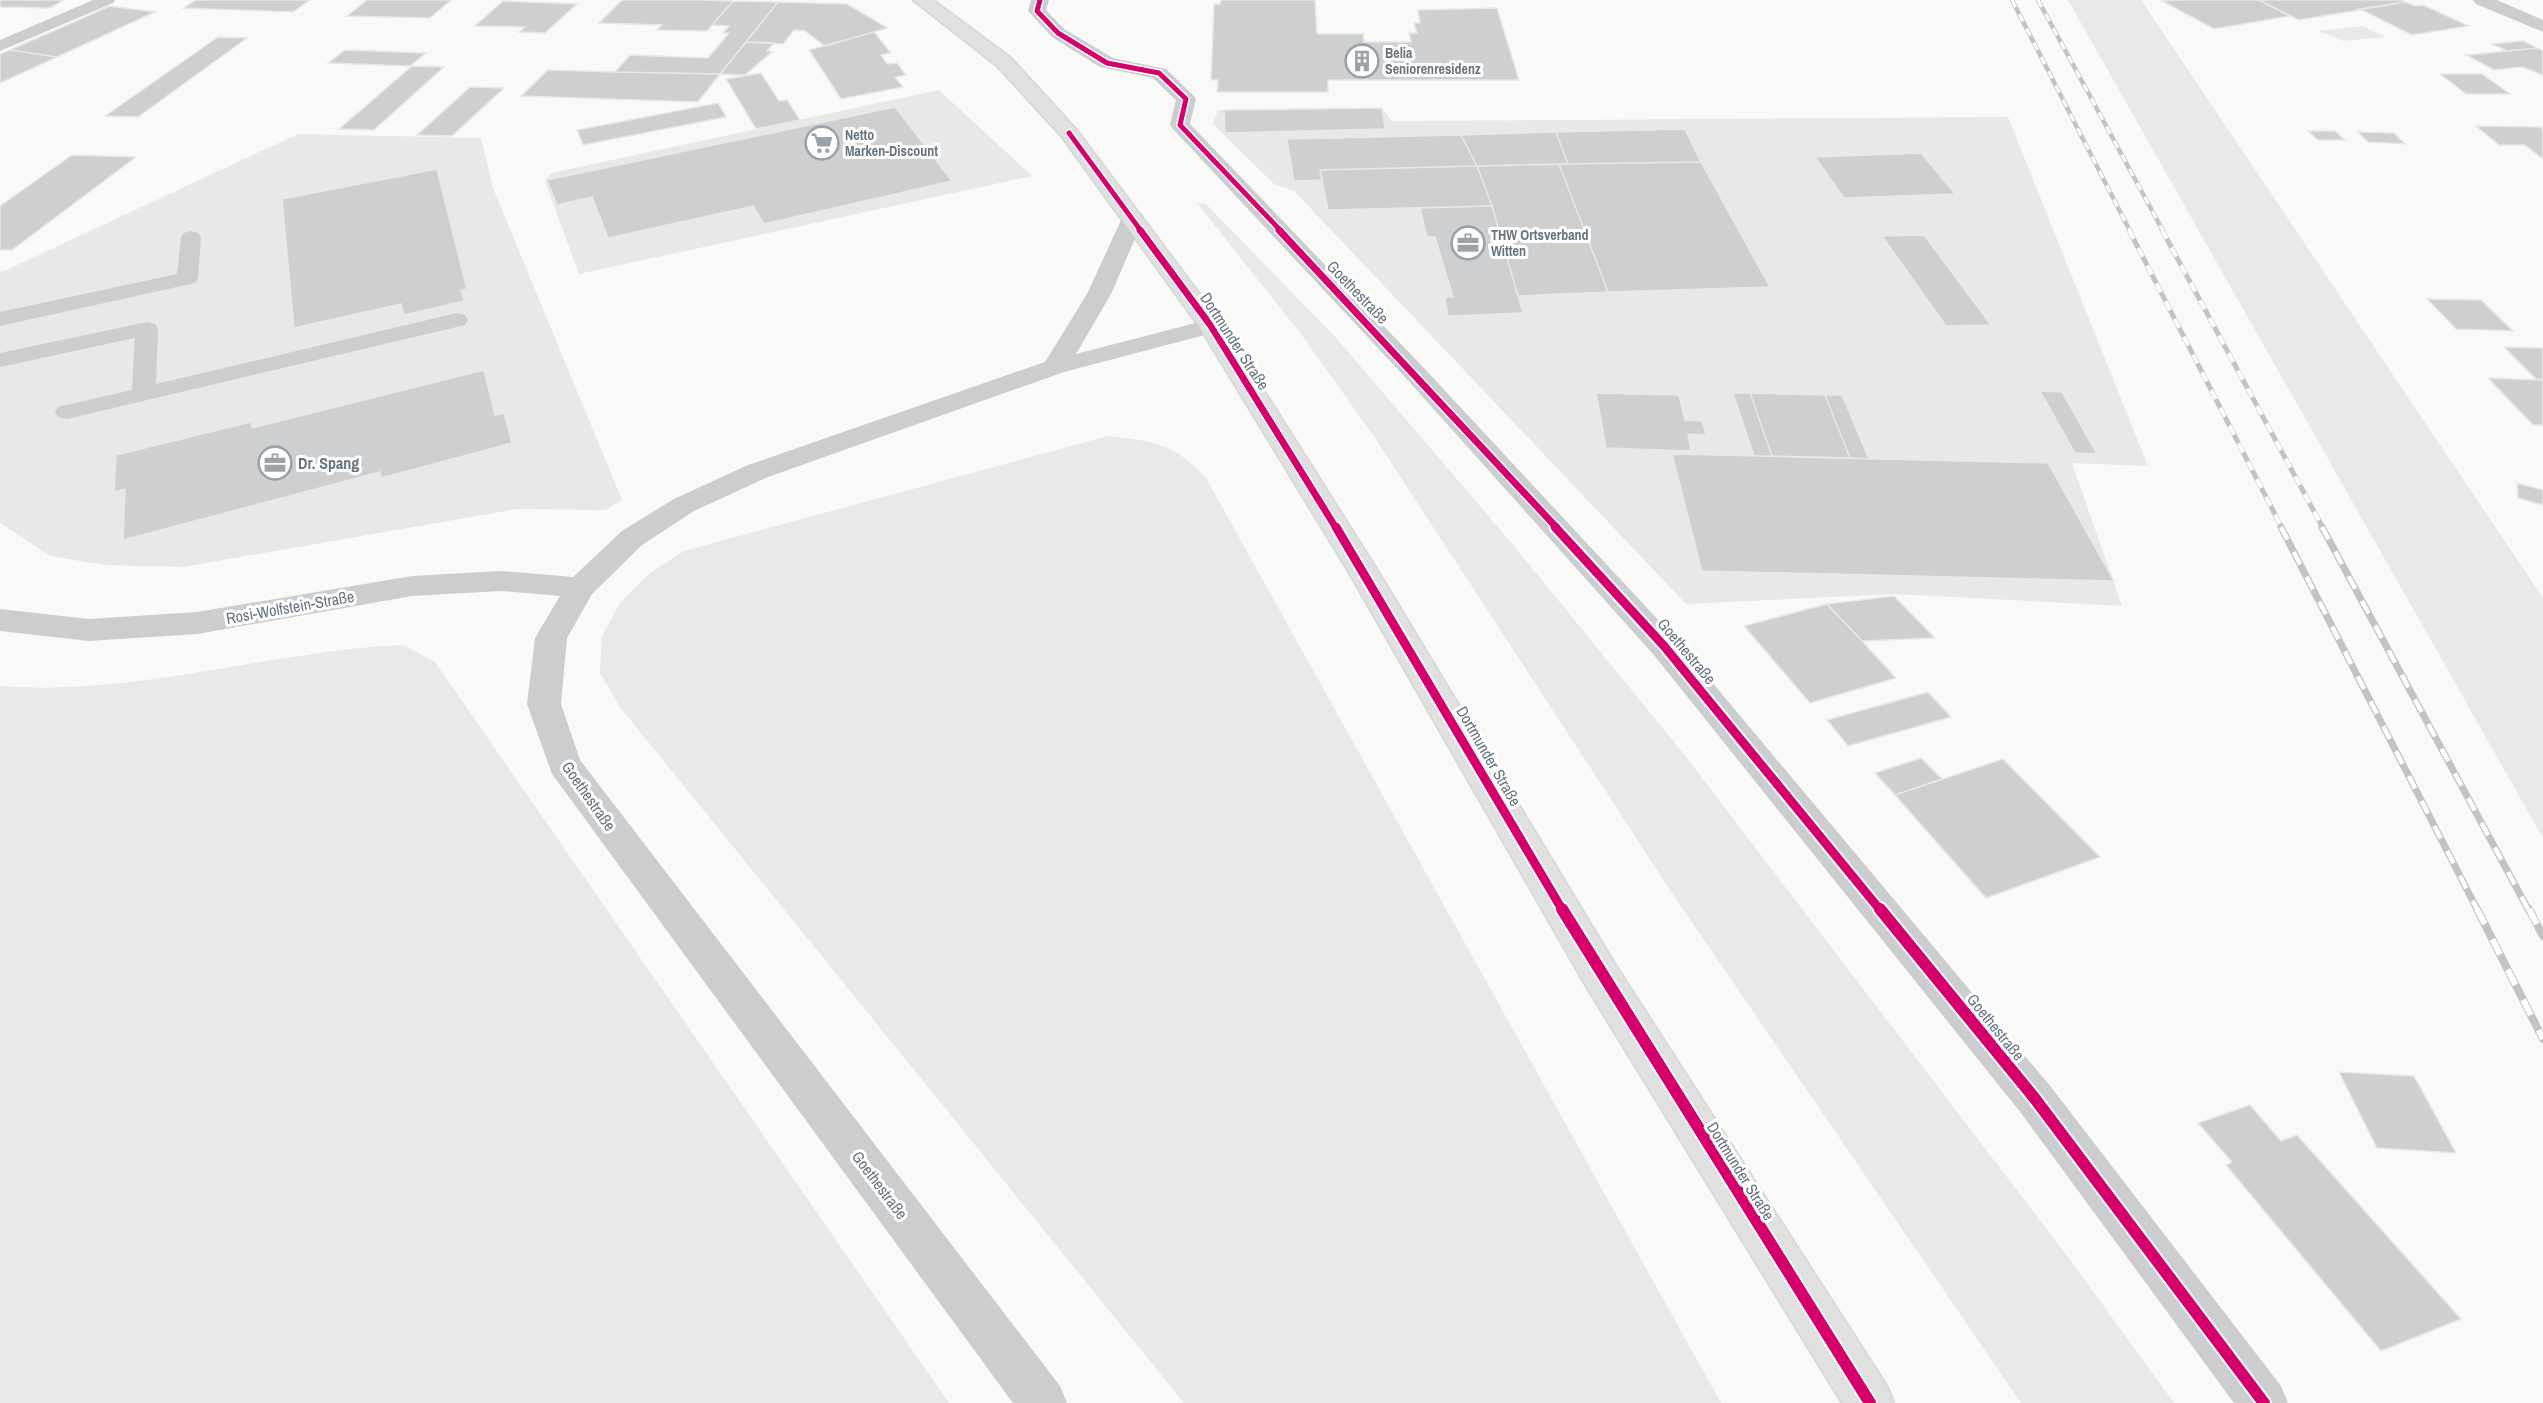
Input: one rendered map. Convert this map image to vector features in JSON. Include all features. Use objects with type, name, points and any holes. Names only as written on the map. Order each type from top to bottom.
[{"type":"main road","name":"Dortmunder Straße","points":[[922,0],[1004,62],[1069,133],[1211,326],[1363,571],[1601,976],[1870,1403]]},
{"type":"street","name":"Goethestraße","points":[[1040,0],[1037,11],[1058,33],[1107,63],[1159,73],[1186,99],[1180,125],[1413,371],[1664,646],[2036,1100],[2264,1403]]},
{"type":"street","points":[[2482,0],[2543,27]]},
{"type":"street","points":[[1055,367],[1095,301],[1133,218]]},
{"type":"street","name":"Goethestraße","points":[[1043,1403],[564,765],[543,704],[551,638],[580,588],[632,537],[684,505],[758,471],[1055,367],[1211,326]]},
{"type":"street","name":"Rosi-Wolfstein-Straße","points":[[0,620],[89,630],[197,623],[412,586],[501,581],[580,588]]},
{"type":"lane","points":[[0,46],[107,0]]},
{"type":"lane","points":[[0,319],[187,278],[191,237]]},
{"type":"lane","points":[[67,412],[457,320]]},
{"type":"lane","points":[[0,360],[147,329],[144,394]]},
{"type":"shaded area","points":[[2068,0],[2141,0],[2543,598],[2543,838]]},
{"type":"shaded area","points":[[2362,26],[2386,37],[2343,41],[2319,31]]},
{"type":"shaded area","points":[[939,90],[1032,176],[579,274],[545,181],[551,173]]},
{"type":"shaded area","points":[[1382,108],[1392,121],[2008,117],[2148,466],[2072,463],[2122,606],[1896,594],[1686,604],[1294,191],[1274,184],[1213,124],[1218,110]]},
{"type":"shaded area","points":[[298,134],[481,138],[493,188],[622,500],[605,510],[517,509],[183,567],[104,565],[50,556],[0,523],[0,273]]},
{"type":"shaded area","points":[[1197,203],[1206,204],[1339,341],[1514,546],[1683,753],[2071,1261],[2174,1403],[2021,1403],[1674,896],[1375,438],[1301,334]]},
{"type":"shaded area","points":[[1108,436],[1162,446],[1184,457],[1206,478],[1721,1403],[1184,1403],[620,707],[600,673],[602,636],[620,603],[650,573],[684,551]]},
{"type":"shaded area","points":[[403,645],[435,662],[949,1403],[0,1403],[0,686],[51,688],[101,685],[302,655]]},
{"type":"building","points":[[0,0],[64,0],[50,8],[0,7]]},
{"type":"building","points":[[196,0],[310,0],[293,12],[183,8]]},
{"type":"building","points":[[367,0],[451,0],[430,18],[347,16]]},
{"type":"building","points":[[622,0],[733,1],[707,31],[657,30],[662,25],[599,23]]},
{"type":"building","name":"Belia Seniorenresidenz","points":[[1221,0],[1315,0],[1317,34],[1363,34],[1364,42],[1411,42],[1409,33],[1417,33],[1414,23],[1420,23],[1418,10],[1497,8],[1519,80],[1328,80],[1328,92],[1217,92],[1218,80],[1211,80],[1214,4],[1220,4]]},
{"type":"building","points":[[2259,0],[2290,16],[2214,29],[2162,1]]},
{"type":"building","points":[[2259,0],[2401,0],[2406,2],[2299,20]]},
{"type":"building","points":[[503,1],[577,4],[545,33],[519,32],[525,27],[475,26]]},
{"type":"building","points":[[733,1],[778,2],[720,74],[615,72],[630,55],[708,58],[729,33],[723,33],[729,26],[712,25]]},
{"type":"building","points":[[778,2],[847,4],[888,28],[825,46],[805,31],[794,30],[783,44],[746,42]]},
{"type":"building","points":[[2406,2],[2415,6],[2423,5],[2469,26],[2412,35],[2360,9]]},
{"type":"building","points":[[110,6],[155,12],[57,57],[10,50]]},
{"type":"building","points":[[874,32],[891,53],[881,55],[887,64],[897,63],[906,75],[895,77],[903,87],[841,99],[809,50]]},
{"type":"building","points":[[218,37],[247,38],[138,117],[105,116]]},
{"type":"building","points":[[2523,41],[2537,48],[2507,51],[2492,44]]},
{"type":"building","points":[[746,42],[774,43],[767,51],[772,52],[745,75],[720,74]]},
{"type":"building","points":[[2537,48],[2543,51],[2543,75],[2522,67],[2494,70],[2466,55]]},
{"type":"building","points":[[10,50],[57,57],[0,83],[0,54]]},
{"type":"building","points":[[345,50],[426,53],[410,66],[328,63]]},
{"type":"building","points":[[412,66],[444,67],[374,130],[339,129]]},
{"type":"building","points":[[548,70],[720,74],[698,102],[521,96]]},
{"type":"building","points":[[761,73],[779,101],[787,100],[800,120],[756,129],[726,79]]},
{"type":"building","points":[[2440,74],[2482,74],[2510,94],[2466,94]]},
{"type":"building","points":[[470,87],[504,88],[452,136],[417,135]]},
{"type":"building","points":[[718,103],[726,117],[583,145],[577,130]]},
{"type":"building","name":"Netto Marken-Discount","points":[[895,107],[952,181],[764,224],[753,206],[608,238],[592,197],[557,205],[547,180]]},
{"type":"building","points":[[1382,108],[1385,129],[1225,133],[1224,110]]},
{"type":"building","points":[[2476,126],[2540,127],[2543,129],[2543,159],[2525,145],[2499,145]]},
{"type":"building","points":[[1685,129],[1701,162],[1568,164],[1556,132]]},
{"type":"building","points":[[2308,131],[2335,131],[2345,140],[2318,140]]},
{"type":"building","points":[[1556,132],[1568,164],[1477,166],[1461,135]]},
{"type":"building","points":[[2358,132],[2394,133],[2405,144],[2368,142]]},
{"type":"building","points":[[1461,135],[1477,166],[1320,170],[1322,180],[1294,181],[1287,139]]},
{"type":"building","points":[[1921,153],[1955,194],[1844,198],[1815,157]]},
{"type":"building","points":[[72,155],[136,157],[12,250],[0,250],[0,206]]},
{"type":"building","points":[[1701,162],[1770,287],[1608,292],[1559,164]]},
{"type":"building","points":[[1559,164],[1608,292],[1518,296],[1492,206],[1477,166]]},
{"type":"building","points":[[1477,166],[1492,206],[1328,210],[1320,170]]},
{"type":"building","points":[[437,169],[467,289],[461,291],[464,301],[404,315],[401,304],[294,328],[282,199]]},
{"type":"building","points":[[1492,206],[1523,313],[1448,316],[1445,297],[1453,297],[1435,237],[1427,237],[1420,208]]},
{"type":"building","points":[[1924,235],[1991,325],[1946,326],[1882,236]]},
{"type":"building","points":[[2427,299],[2481,300],[2513,331],[2456,329]]},
{"type":"building","points":[[2504,347],[2543,348],[2543,380],[2536,379]]},
{"type":"building","name":"Dr. Spang","points":[[484,370],[495,415],[504,413],[512,443],[381,478],[380,472],[123,540],[125,489],[114,492],[116,455],[251,422],[252,428]]},
{"type":"building","points":[[2488,378],[2543,380],[2543,425],[2533,425]]},
{"type":"building","points":[[2040,391],[2062,392],[2097,454],[2075,453]]},
{"type":"building","points":[[1596,393],[1679,395],[1685,420],[1702,421],[1706,435],[1688,434],[1691,451],[1606,448]]},
{"type":"building","points":[[1733,393],[1750,393],[1772,456],[1754,456]]},
{"type":"building","points":[[1750,393],[1825,395],[1850,458],[1772,456]]},
{"type":"building","points":[[1825,395],[1842,395],[1869,459],[1850,458]]},
{"type":"building","points":[[1672,454],[2048,463],[2114,581],[1702,571]]},
{"type":"building","points":[[2517,483],[2543,490],[2543,505],[2518,498]]},
{"type":"building","points":[[1894,596],[1935,638],[1862,641],[1827,604]]},
{"type":"building","points":[[1827,604],[1896,678],[1810,703],[1744,626]]},
{"type":"building","points":[[1928,692],[1951,717],[1848,746],[1827,720]]},
{"type":"building","points":[[1921,758],[1942,779],[1895,795],[1875,773]]},
{"type":"building","points":[[2003,759],[2100,857],[1986,898],[1895,795]]},
{"type":"building","points":[[2339,1072],[2414,1076],[2456,1153],[2377,1148]]},
{"type":"building","points":[[2250,1105],[2281,1141],[2297,1135],[2461,1319],[2381,1351],[2226,1165],[2232,1162],[2198,1123]]},
{"type":"railway","points":[[2012,0],[2130,231]]},
{"type":"railway","points":[[2038,0],[2163,231]]},
{"type":"railway","points":[[2129,230],[2282,528]]},
{"type":"railway","points":[[2162,230],[2323,528]]},
{"type":"railway","points":[[2281,527],[2478,911]]},
{"type":"railway","points":[[2322,527],[2529,911]]},
{"type":"railway","points":[[2477,909],[2543,1039]]},
{"type":"railway","points":[[2529,909],[2543,936]]},
{"type":"cycle path","points":[[1040,0],[1037,11],[1058,33],[1107,63],[1159,73],[1186,99],[1180,125],[1413,371],[1664,646],[2036,1100],[2264,1403]]},
{"type":"cycle path","points":[[1069,133],[1211,326],[1363,571],[1601,976],[1870,1403]]},
{"type":"place","name":"Belia Seniorenresidenz","points":[[1362,61]]},
{"type":"place","name":"Netto Marken-Discount","points":[[822,143]]},
{"type":"place","name":"THW Ortsverband Witten","points":[[1468,243]]},
{"type":"place","name":"Dr. Spang","points":[[275,463]]}]
